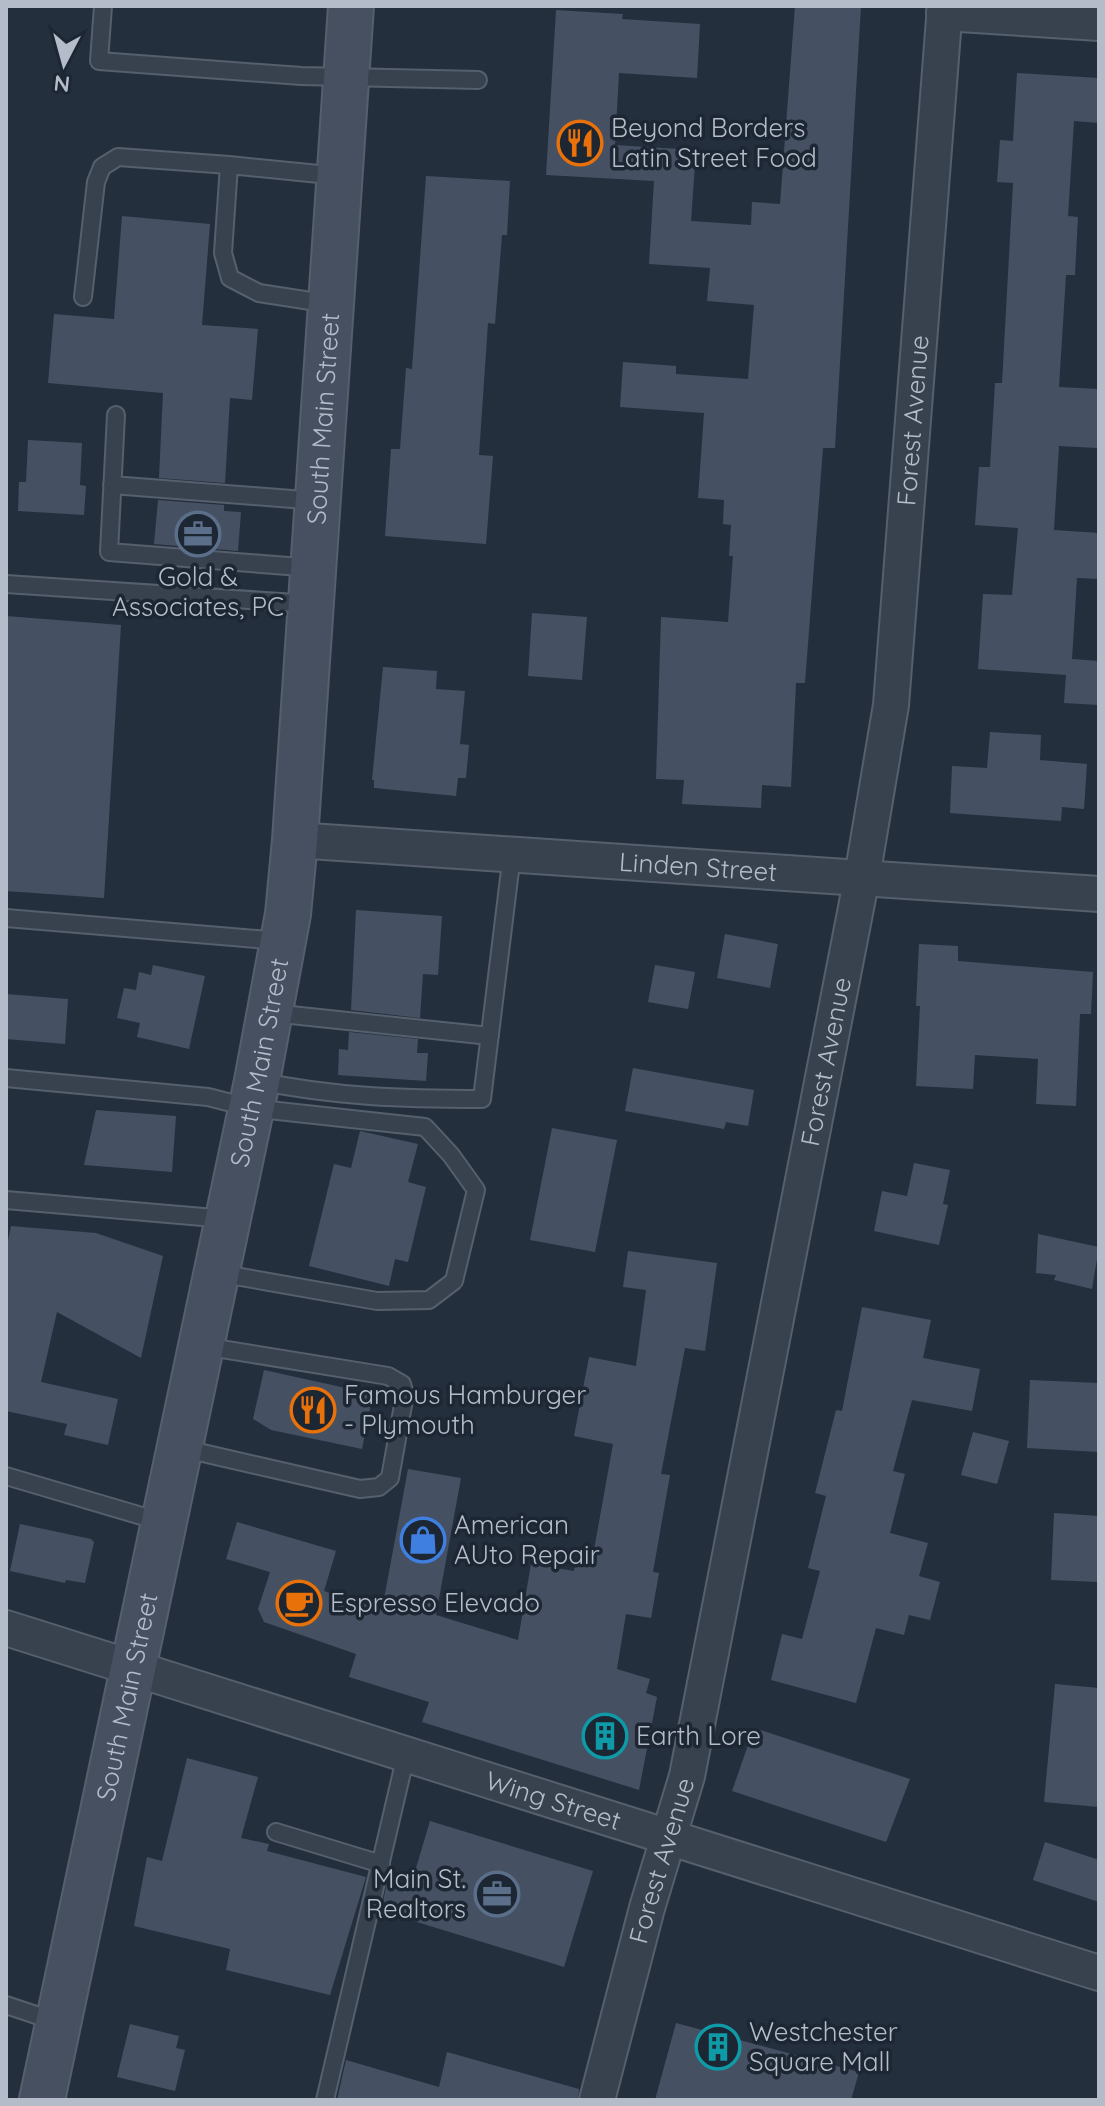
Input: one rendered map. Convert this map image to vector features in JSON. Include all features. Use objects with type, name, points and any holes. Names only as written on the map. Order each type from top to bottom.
[{"type":"main road","name":"South Main Street","points":[[42,2100],[228,1219],[283,942],[295,840],[314,586],[351,6]]},
{"type":"street","points":[[945,10],[1099,23]]},
{"type":"street","name":"Forest Avenue","points":[[597,2100],[687,1776],[862,877],[891,705],[945,10]]},
{"type":"street","name":"Linden Street","points":[[295,840],[1099,894]]},
{"type":"street","name":"Wing Street","points":[[6,1628],[1099,1973]]},
{"type":"lane","points":[[103,6],[99,61],[346,78],[478,80]]},
{"type":"lane","points":[[83,297],[96,182],[102,167],[118,157],[340,176]]},
{"type":"lane","points":[[229,165],[223,253],[230,278],[259,293],[332,304]]},
{"type":"lane","points":[[116,415],[109,552],[314,586]]},
{"type":"lane","points":[[112,485],[319,501]]},
{"type":"lane","points":[[6,584],[314,586]]},
{"type":"lane","points":[[6,1078],[208,1097],[323,1094],[482,1099],[512,854]]},
{"type":"lane","points":[[6,918],[283,942]]},
{"type":"lane","points":[[270,1012],[490,1036]]},
{"type":"lane","points":[[216,1272],[377,1301],[429,1300],[454,1281],[476,1190],[451,1155],[425,1127],[254,1094]]},
{"type":"lane","points":[[6,1200],[228,1219]]},
{"type":"lane","points":[[178,1448],[360,1489],[379,1487],[390,1478],[405,1394],[402,1384],[388,1376],[201,1345]]},
{"type":"lane","points":[[6,1476],[164,1523]]},
{"type":"lane","points":[[325,2100],[406,1755]]},
{"type":"lane","points":[[276,1832],[381,1864]]},
{"type":"lane","points":[[6,2005],[59,2022]]},
{"type":"building","points":[[795,6],[861,6],[835,448],[823,448],[805,683],[796,683],[791,787],[762,785],[761,808],[682,804],[684,780],[656,779],[661,617],[728,622],[733,556],[729,556],[731,525],[723,524],[724,500],[698,498],[704,413],[620,407],[623,362],[676,366],[676,374],[748,379],[754,305],[707,301],[710,268],[649,264],[654,181],[546,175],[556,10],[623,14],[622,19],[700,24],[697,78],[619,73],[615,145],[696,150],[691,221],[751,225],[752,202],[780,204]]},
{"type":"building","points":[[1017,73],[1099,78],[1099,123],[1074,121],[1068,216],[1078,217],[1075,275],[1066,275],[1059,387],[1099,389],[1097,448],[1059,446],[1054,530],[1099,533],[1099,579],[1077,578],[1072,659],[1099,661],[1099,705],[1064,703],[1066,675],[978,669],[983,594],[1012,595],[1018,528],[975,525],[979,467],[990,467],[995,383],[1002,383],[1013,183],[997,182],[1000,140],[1013,141]]},
{"type":"building","points":[[426,176],[510,181],[507,235],[502,235],[495,324],[488,323],[479,455],[493,456],[486,544],[385,536],[391,449],[400,449],[406,368],[412,369]]},
{"type":"building","points":[[122,216],[210,224],[202,325],[258,329],[252,400],[230,398],[225,483],[159,478],[163,393],[48,383],[54,314],[114,319]]},
{"type":"building","points":[[28,440],[82,443],[80,485],[86,486],[84,515],[18,511],[19,482],[26,482]]},
{"type":"building","points":[[158,500],[224,505],[224,511],[241,512],[238,551],[154,544]]},
{"type":"building","points":[[532,613],[587,617],[582,680],[528,676]]},
{"type":"building","points":[[6,616],[121,625],[104,898],[6,891]]},
{"type":"building","points":[[383,667],[437,671],[436,689],[465,691],[460,744],[469,745],[466,778],[458,778],[456,796],[374,788],[372,780]]},
{"type":"building","points":[[990,732],[1041,735],[1040,760],[1087,764],[1084,809],[1062,807],[1061,821],[950,813],[952,766],[987,768]]},
{"type":"building","points":[[356,910],[442,916],[438,975],[423,974],[420,1018],[351,1010]]},
{"type":"building","points":[[725,934],[778,944],[770,988],[717,978]]},
{"type":"building","points":[[919,944],[958,946],[958,961],[1093,972],[1091,1014],[1080,1014],[1076,1106],[1036,1104],[1038,1059],[975,1055],[973,1089],[916,1086]]},
{"type":"building","points":[[153,965],[205,976],[189,1049],[137,1037],[140,1023],[117,1018],[124,988],[136,990],[139,972],[151,975]]},
{"type":"building","points":[[655,965],[695,972],[688,1009],[648,1002]]},
{"type":"building","points":[[6,994],[68,999],[65,1044],[6,1039]]},
{"type":"building","points":[[349,1032],[418,1039],[417,1053],[428,1053],[426,1081],[338,1075],[339,1049],[348,1050]]},
{"type":"building","points":[[633,1068],[754,1090],[748,1126],[726,1122],[724,1129],[625,1111]]},
{"type":"building","points":[[96,1110],[176,1116],[172,1172],[84,1165]]},
{"type":"building","points":[[552,1128],[617,1140],[595,1252],[530,1240]]},
{"type":"building","points":[[360,1131],[418,1144],[408,1182],[426,1187],[408,1262],[395,1259],[389,1286],[309,1266],[334,1164],[351,1168]]},
{"type":"building","points":[[914,1163],[950,1170],[943,1204],[948,1205],[939,1245],[874,1231],[882,1191],[907,1196]]},
{"type":"building","points":[[11,1226],[96,1233],[163,1256],[141,1358],[57,1312],[41,1382],[118,1399],[108,1445],[64,1435],[67,1424],[6,1411],[6,1250]]},
{"type":"building","points":[[1038,1234],[1099,1247],[1092,1289],[1054,1280],[1056,1275],[1036,1273]]},
{"type":"building","points":[[628,1251],[717,1263],[705,1351],[685,1348],[661,1474],[670,1475],[653,1572],[659,1573],[651,1618],[626,1614],[617,1669],[650,1679],[646,1693],[657,1697],[639,1790],[422,1722],[429,1702],[349,1677],[356,1654],[264,1622],[258,1609],[270,1572],[226,1559],[237,1522],[336,1551],[324,1591],[382,1610],[408,1469],[461,1478],[436,1615],[518,1640],[531,1564],[574,1571],[576,1559],[592,1561],[613,1444],[574,1436],[589,1357],[636,1366],[646,1290],[623,1287]]},
{"type":"building","points":[[862,1307],[931,1320],[923,1358],[980,1369],[972,1411],[912,1400],[893,1471],[905,1474],[890,1533],[928,1543],[919,1576],[940,1582],[930,1620],[909,1615],[904,1635],[876,1628],[856,1703],[771,1680],[782,1634],[802,1639],[820,1571],[808,1568],[826,1496],[815,1493],[836,1410],[842,1411]]},
{"type":"building","name":"Famous Hamburger - Plymouth","points":[[264,1370],[373,1394],[362,1449],[271,1430],[253,1419]]},
{"type":"building","points":[[1030,1380],[1099,1383],[1099,1452],[1027,1448]]},
{"type":"building","points":[[973,1432],[1009,1441],[997,1484],[961,1475]]},
{"type":"building","points":[[1054,1513],[1099,1516],[1099,1582],[1051,1580]]},
{"type":"building","points":[[20,1524],[91,1539],[94,1542],[85,1583],[66,1580],[65,1583],[10,1571]]},
{"type":"building","points":[[1055,1684],[1099,1688],[1099,1807],[1044,1802]]},
{"type":"building","points":[[754,1728],[910,1779],[886,1842],[732,1791]]},
{"type":"building","points":[[187,1758],[258,1777],[241,1838],[269,1844],[267,1851],[366,1877],[330,1995],[226,1970],[230,1949],[134,1926],[147,1857],[162,1861]]},
{"type":"building","name":"Main St. Realtors","points":[[430,1821],[593,1871],[564,1967],[381,1911],[387,1882],[410,1888]]},
{"type":"building","points":[[1045,1842],[1099,1860],[1099,1902],[1033,1880]]},
{"type":"building","name":"Westchester Square Mall","points":[[676,2023],[859,2072],[851,2100],[655,2100]]},
{"type":"building","points":[[130,2024],[179,2036],[176,2048],[185,2050],[175,2091],[117,2077]]},
{"type":"building","points":[[447,2052],[579,2089],[578,2100],[337,2100],[346,2060],[439,2087]]},
{"type":"place","name":"Beyond Borders Latin Street Food","points":[[580,143]]},
{"type":"place","name":"Gold & Associates, PC","points":[[198,534]]},
{"type":"place","name":"Famous Hamburger - Plymouth","points":[[313,1410]]},
{"type":"place","name":"American AUto Repair","points":[[423,1540]]},
{"type":"place","name":"Espresso Elevado","points":[[299,1603]]},
{"type":"place","name":"Earth Lore","points":[[605,1736]]},
{"type":"place","name":"Main St. Realtors","points":[[497,1894]]},
{"type":"place","name":"Westchester Square Mall","points":[[718,2047]]}]
